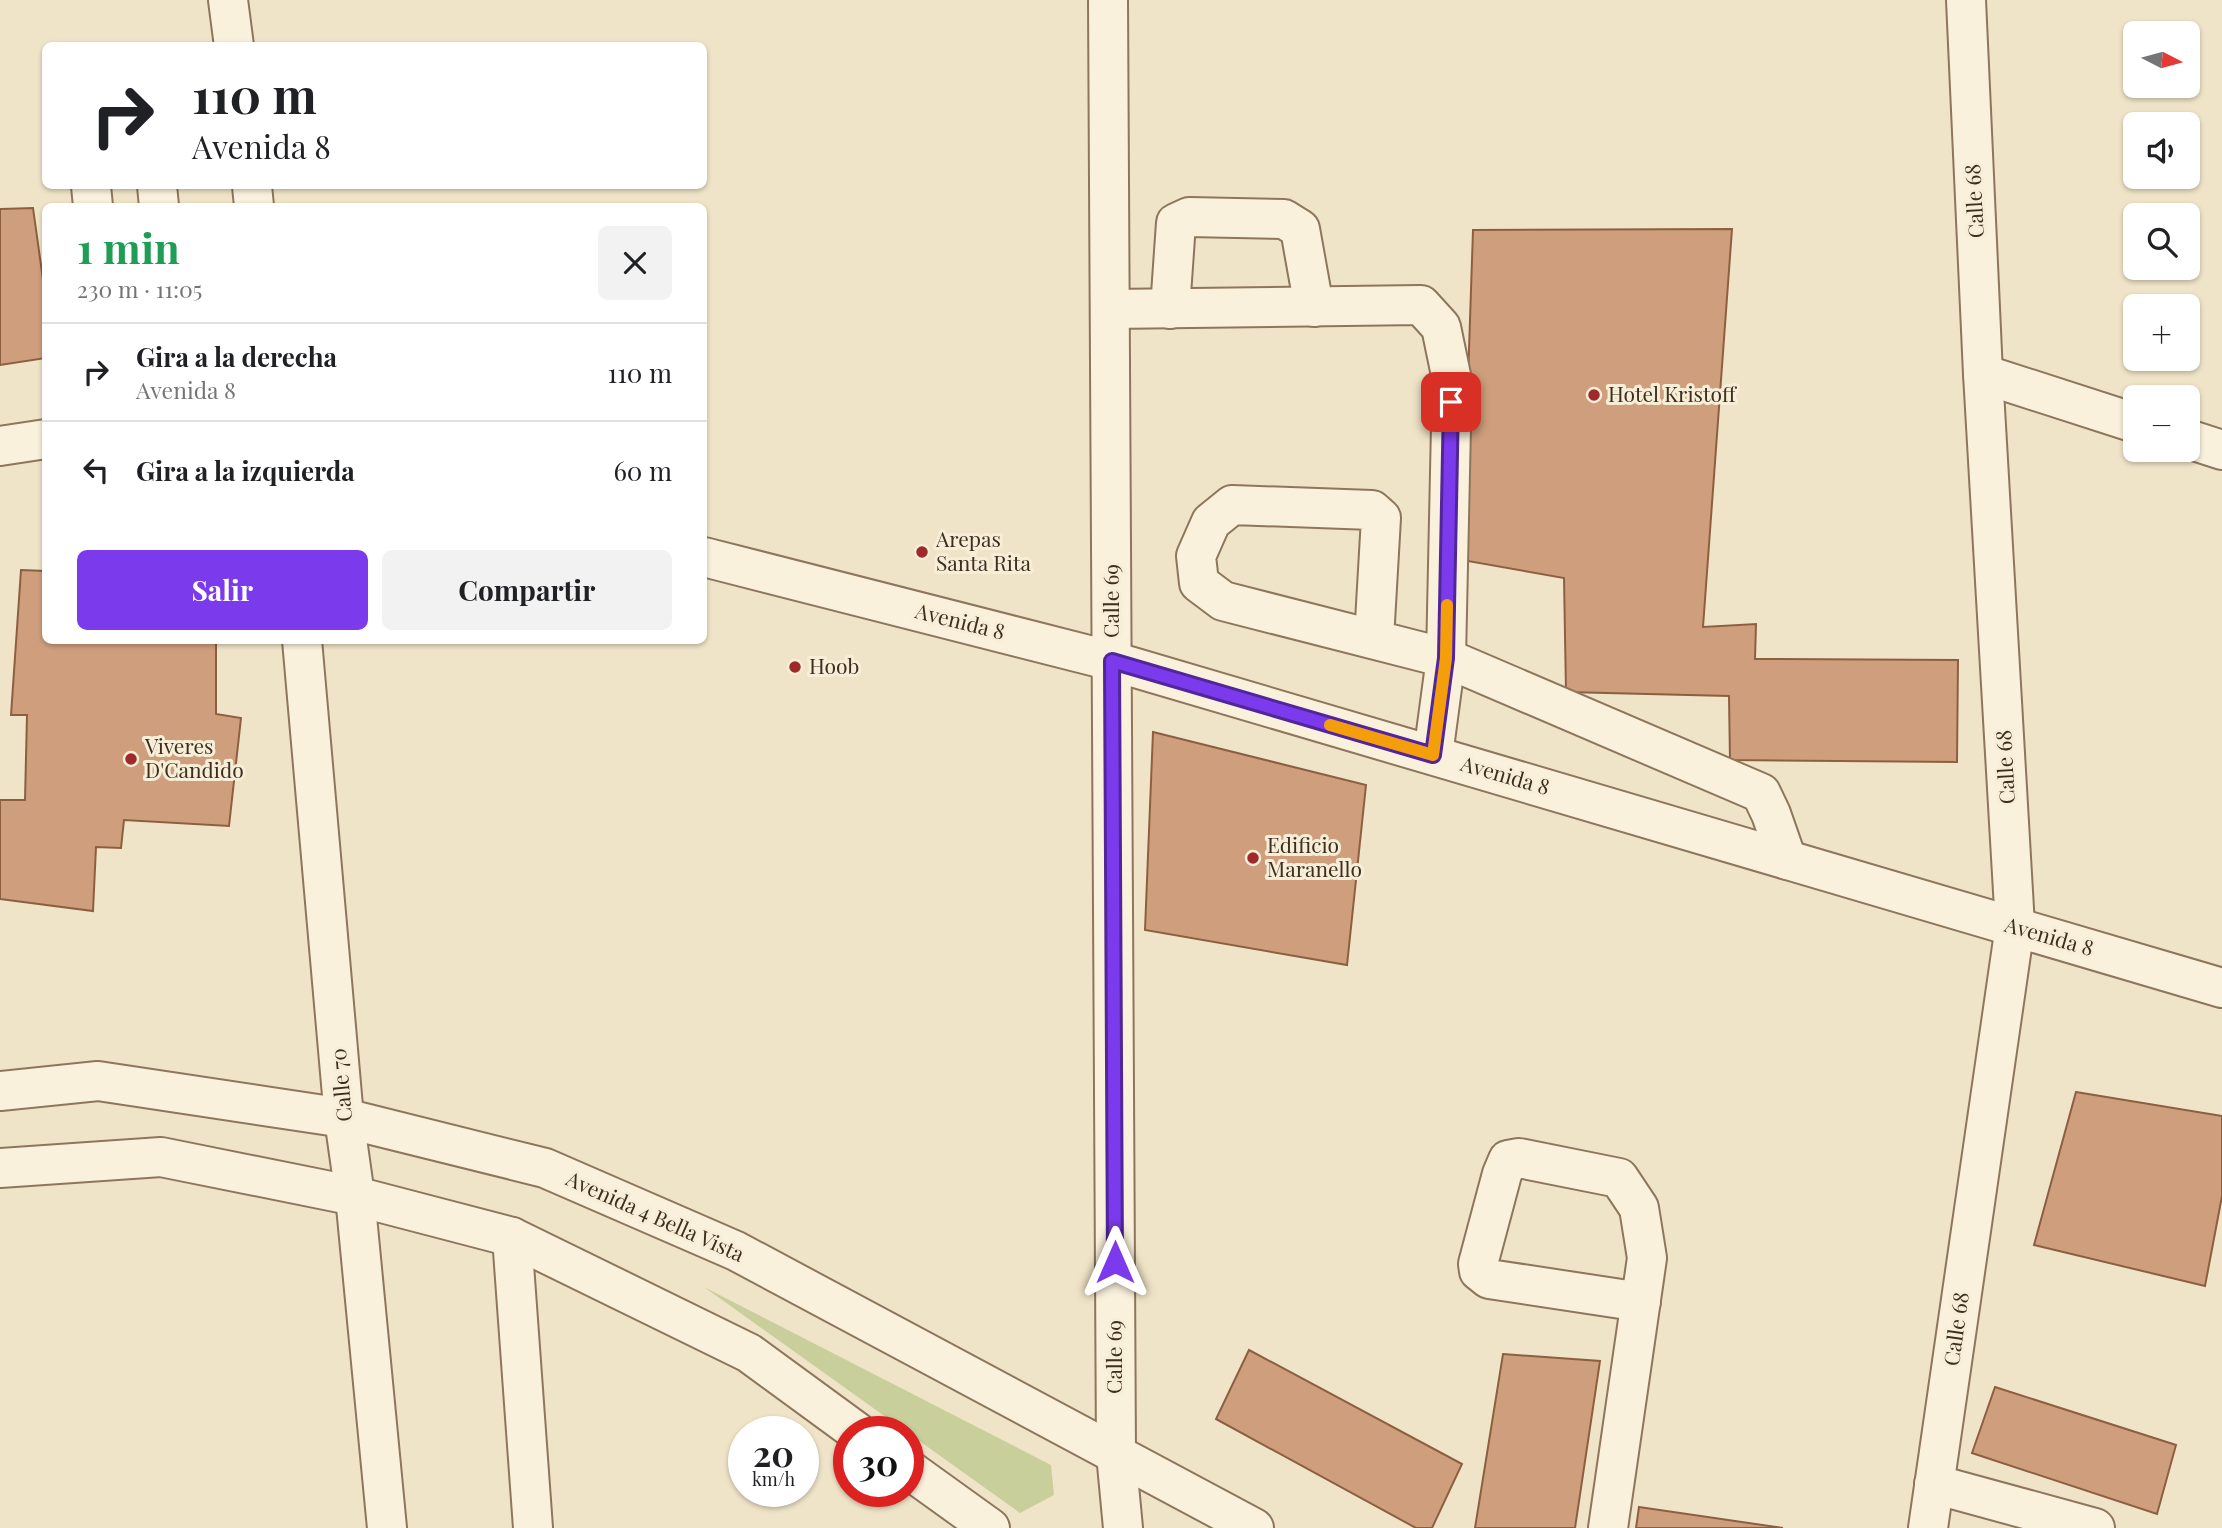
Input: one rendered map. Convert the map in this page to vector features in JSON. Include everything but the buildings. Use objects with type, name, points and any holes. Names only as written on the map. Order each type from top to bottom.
[{"type":"street","points":[[228,0],[233,42]]},
{"type":"street","name":"Calle 69","points":[[1108,0],[1116,1454],[1123,1528]]},
{"type":"street","name":"Calle 68","points":[[1928,1528],[2015,926],[1983,374],[1966,0]]},
{"type":"street","points":[[1170,309],[1176,223],[1189,217],[1284,219],[1300,229],[1314,307]]},
{"type":"street","points":[[1110,309],[1421,305],[1441,327],[1452,380],[1446,658],[1433,755]]},
{"type":"street","points":[[1983,374],[2123,419]]},
{"type":"street","points":[[0,446],[42,440]]},
{"type":"street","points":[[2200,443],[2222,450]]},
{"type":"street","points":[[1374,639],[1381,518],[1372,510],[1232,505],[1211,522],[1196,556],[1199,583],[1223,601],[1446,658],[1761,793],[1787,860]]},
{"type":"street","name":"Avenida 8","points":[[707,558],[1112,661],[2222,988]]},
{"type":"street","name":"Calle 70","points":[[302,644],[344,1118],[355,1196],[387,1528]]},
{"type":"street","name":"Avenida 4 Bella Vista","points":[[0,1091],[98,1081],[344,1118],[545,1168],[736,1251],[1254,1528]]},
{"type":"street","points":[[0,1168],[161,1157],[355,1196],[512,1237],[749,1353],[835,1416]]},
{"type":"street","points":[[1608,1528],[1641,1302],[1647,1258],[1639,1208],[1619,1178],[1519,1158],[1508,1160],[1478,1264],[1479,1271],[1489,1279],[1641,1302]]},
{"type":"street","points":[[512,1237],[533,1528]]},
{"type":"street","points":[[924,1481],[990,1528]]},
{"type":"street","points":[[1934,1484],[2095,1528]]},
{"type":"green space","points":[[704,1287],[1051,1465],[1054,1495],[1020,1513],[924,1444],[924,1416],[884,1416]]},
{"type":"slow traffic","points":[[1330,725],[1433,755],[1446,658],[1447,605]]},
{"type":"place","name":"Hotel Kristoff","points":[[1594,395]]},
{"type":"place","name":"Arepas Santa Rita","points":[[922,552]]},
{"type":"place","name":"Hoob","points":[[795,667]]},
{"type":"place","name":"Viveres D'Candido","points":[[131,759]]},
{"type":"place","name":"Edificio Maranello","points":[[1253,858]]},
{"type":"route","points":[[1115,1262],[1112,661],[1433,755],[1446,658],[1451,402]]}]
